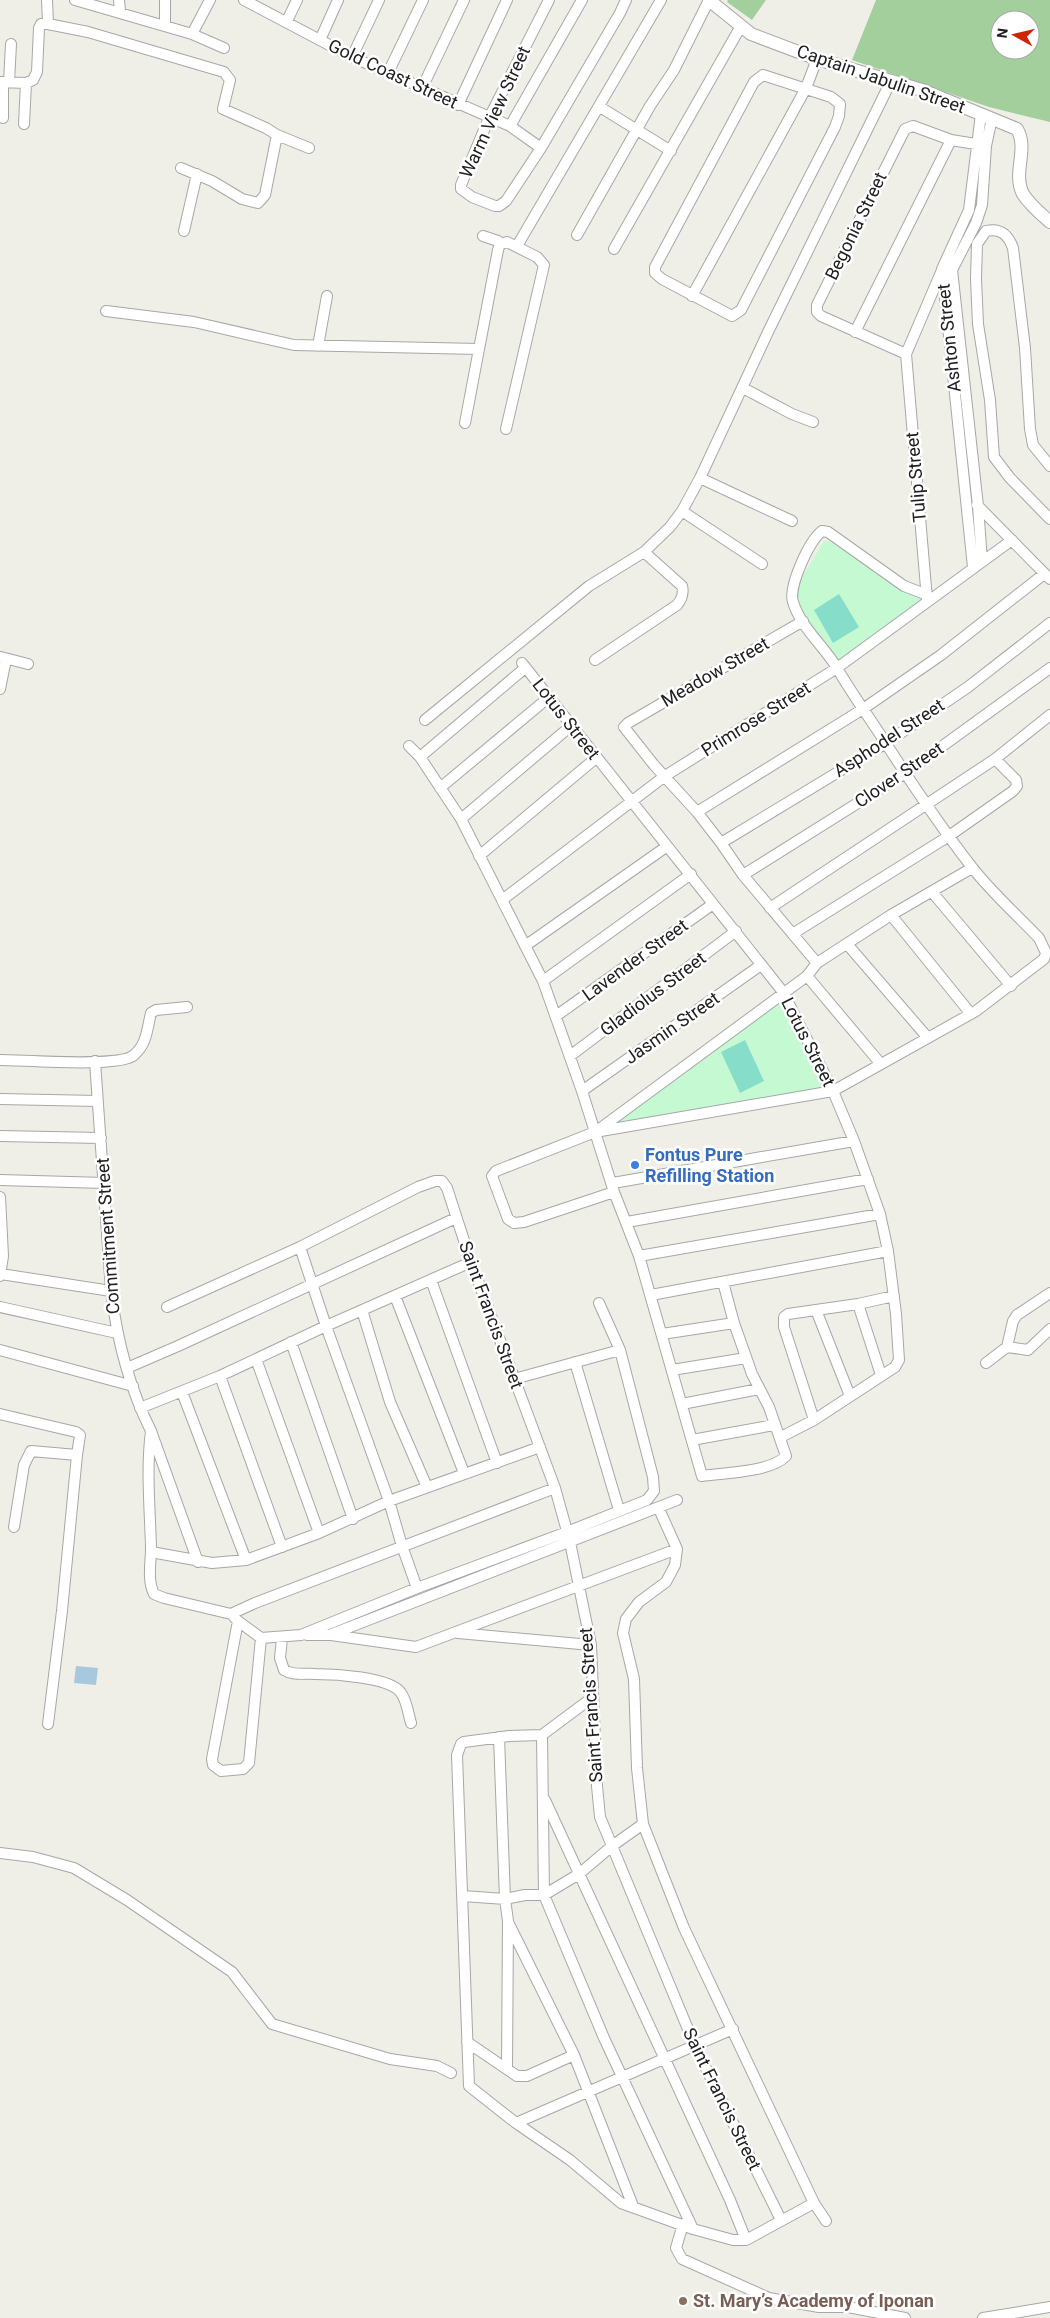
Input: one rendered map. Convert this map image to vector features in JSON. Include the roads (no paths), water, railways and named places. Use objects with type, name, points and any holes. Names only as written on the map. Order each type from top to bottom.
[{"type":"street","points":[[47,0],[48,24]]},
{"type":"street","points":[[119,0],[120,11]]},
{"type":"street","points":[[165,0],[166,26]]},
{"type":"street","points":[[192,34],[210,0]]},
{"type":"street","name":"Gold Coast Street","points":[[244,0],[256,2],[287,22],[352,57],[458,105],[510,126],[541,148]]},
{"type":"street","points":[[287,22],[297,0]]},
{"type":"street","points":[[320,40],[338,0]]},
{"type":"street","points":[[352,57],[379,0]]},
{"type":"street","points":[[388,73],[423,0]]},
{"type":"street","points":[[422,88],[464,0]]},
{"type":"street","points":[[458,105],[508,0]]},
{"type":"street","name":"Warm View Street","points":[[541,148],[506,201],[499,206],[467,195],[461,189],[490,118],[549,0]]},
{"type":"street","points":[[510,126],[582,0]]},
{"type":"street","points":[[541,148],[626,0]]},
{"type":"street","points":[[517,246],[600,108],[661,0]]},
{"type":"street","points":[[577,235],[650,106],[674,70],[709,0]]},
{"type":"street","name":"Captain Jabulin Street","points":[[709,0],[751,34],[817,59],[922,90],[1017,129],[1023,143],[1019,181],[1023,192],[1049,217]]},
{"type":"street","points":[[78,1],[120,11],[192,34],[224,48]]},
{"type":"street","points":[[4,82],[26,83],[34,80],[37,72],[40,26],[48,24],[88,32],[224,72],[230,80],[223,109],[309,148]]},
{"type":"street","points":[[614,249],[740,26]]},
{"type":"street","points":[[3,118],[4,82],[11,44]]},
{"type":"street","points":[[692,296],[806,88],[817,59]]},
{"type":"street","points":[[762,75],[769,75],[836,100],[840,104],[840,116],[741,310],[737,314],[727,314],[692,296],[657,276],[655,267],[754,82],[762,75]]},
{"type":"street","points":[[425,720],[588,586],[644,552],[670,527],[682,511],[744,388],[768,332],[891,81]]},
{"type":"street","points":[[24,124],[26,83]]},
{"type":"street","points":[[600,108],[671,151]]},
{"type":"street","name":"Ashton Street","points":[[977,564],[966,498],[947,270],[969,210],[987,116]]},
{"type":"street","name":"Begonia Street","points":[[906,354],[821,316],[816,309],[900,136],[908,127],[913,126],[951,140],[981,145]]},
{"type":"street","points":[[181,168],[197,174],[242,199],[258,202],[265,195],[277,135]]},
{"type":"street","points":[[856,332],[951,140]]},
{"type":"street","points":[[184,231],[197,174]]},
{"type":"street","points":[[1049,515],[1010,478],[994,457],[990,400],[978,324],[976,279],[977,244],[986,231],[1002,232],[1007,236],[1013,248],[1025,348],[1030,430],[1033,445],[1050,466]]},
{"type":"street","points":[[483,236],[498,241],[500,244]]},
{"type":"street","points":[[500,244],[507,242],[517,246],[537,257],[544,265],[506,429]]},
{"type":"street","points":[[465,423],[500,244]]},
{"type":"street","points":[[906,354],[947,270]]},
{"type":"street","name":"Ashton Street","points":[[947,270],[978,506],[977,564]]},
{"type":"street","points":[[318,346],[328,296]]},
{"type":"street","points":[[106,311],[194,322],[294,345],[479,349]]},
{"type":"street","name":"Tulip Street","points":[[906,354],[926,597]]},
{"type":"street","points":[[744,388],[792,414],[813,422]]},
{"type":"street","points":[[700,478],[792,521]]},
{"type":"street","points":[[697,812],[863,708],[941,655],[1047,576],[978,506],[966,498]]},
{"type":"street","points":[[682,511],[762,564]]},
{"type":"street","points":[[854,1141],[613,1188],[524,1222],[514,1223],[508,1218],[492,1176],[496,1171],[595,1132],[833,1091],[880,1063],[971,1014],[1011,986],[1044,959],[1046,952],[1044,946],[972,868],[904,774],[886,743],[843,681],[837,668],[803,622],[793,603],[791,591],[815,539],[822,531],[828,532],[904,586],[926,597]]},
{"type":"street","name":"Primrose Street","points":[[502,900],[665,776],[837,668],[926,597],[1012,540]]},
{"type":"street","points":[[595,660],[677,605],[681,600],[682,586],[644,552]]},
{"type":"street","name":"Meadow Street","points":[[665,776],[625,730],[624,725],[803,622]]},
{"type":"street","name":"Asphodel Street","points":[[722,843],[886,743],[968,688],[1050,623]]},
{"type":"street","points":[[0,689],[3,658],[28,664]]},
{"type":"street","name":"Lotus Street","points":[[420,757],[524,666],[783,992],[833,1091],[854,1141],[880,1214],[888,1251],[894,1296],[899,1360],[895,1368],[814,1420],[781,1437]]},
{"type":"street","name":"Clover Street","points":[[742,875],[904,774],[1050,668]]},
{"type":"street","points":[[440,788],[548,698]]},
{"type":"street","points":[[770,908],[995,759],[1050,715]]},
{"type":"street","points":[[461,819],[572,725]]},
{"type":"street","points":[[409,746],[420,757],[461,819],[543,981],[582,1091],[613,1188],[639,1256],[702,1476],[764,1466],[782,1461],[786,1456],[781,1437],[774,1425],[769,1407],[746,1358],[723,1282]]},
{"type":"street","points":[[479,856],[596,758]]},
{"type":"street","points":[[794,933],[949,836],[1013,791],[1017,786],[1016,780],[995,759]]},
{"type":"street","points":[[665,776],[722,843],[742,875],[794,933],[817,962]]},
{"type":"street","points":[[525,946],[666,846]]},
{"type":"street","points":[[595,1132],[807,976],[817,962],[891,915],[972,868]]},
{"type":"street","points":[[543,981],[691,874]]},
{"type":"street","points":[[932,892],[1011,986]]},
{"type":"street","name":"Lavender Street","points":[[556,1016],[713,904]]},
{"type":"street","points":[[891,915],[971,1014]]},
{"type":"street","name":"Gladiolus Street","points":[[570,1056],[736,931]]},
{"type":"street","points":[[847,944],[928,1038]]},
{"type":"street","name":"Jasmin Street","points":[[582,1091],[761,965]]},
{"type":"street","points":[[807,976],[880,1063]]},
{"type":"street","points":[[0,1060],[114,1063],[129,1059],[147,1036],[151,1014],[156,1010],[187,1007]]},
{"type":"street","name":"Commitment Street","points":[[95,1061],[105,1183],[111,1291],[117,1333],[132,1386],[151,1431],[198,1562]]},
{"type":"street","points":[[0,1099],[98,1100]]},
{"type":"street","points":[[0,1136],[101,1138]]},
{"type":"street","points":[[627,1222],[868,1179]]},
{"type":"street","points":[[0,1180],[105,1183]]},
{"type":"street","name":"Saint Francis Street","points":[[300,1247],[418,1187],[435,1181],[442,1181],[447,1188],[471,1262],[555,1488],[568,1537],[580,1586],[591,1646],[598,1804],[605,1830],[695,2046],[782,2220]]},
{"type":"street","points":[[0,1197],[0,1275],[111,1291]]},
{"type":"street","points":[[639,1256],[880,1214]]},
{"type":"street","points":[[127,1368],[456,1218]]},
{"type":"street","points":[[167,1307],[300,1247],[326,1326],[389,1501],[417,1588]]},
{"type":"street","points":[[651,1295],[888,1251]]},
{"type":"street","points":[[140,1408],[220,1376],[326,1326],[471,1262]]},
{"type":"street","points":[[431,1280],[497,1463]]},
{"type":"street","points":[[986,1363],[1007,1347],[1013,1321],[1017,1315],[1050,1293]]},
{"type":"street","points":[[395,1296],[464,1473]]},
{"type":"street","points":[[814,1420],[783,1322],[784,1317],[788,1314],[858,1304],[894,1296]]},
{"type":"street","points":[[331,1635],[568,1537],[619,1510],[647,1500],[654,1491],[654,1484],[620,1350],[599,1302]]},
{"type":"street","points":[[858,1304],[881,1376]]},
{"type":"street","points":[[0,1307],[117,1333]]},
{"type":"street","points":[[362,1310],[390,1402],[428,1487]]},
{"type":"street","points":[[816,1310],[850,1396]]},
{"type":"street","points":[[662,1334],[734,1323]]},
{"type":"street","points":[[1007,1347],[1028,1350],[1050,1328]]},
{"type":"street","points":[[291,1342],[353,1519]]},
{"type":"street","points":[[0,1350],[132,1386]]},
{"type":"street","points":[[514,1379],[620,1350]]},
{"type":"street","points":[[256,1358],[319,1534]]},
{"type":"street","points":[[672,1370],[746,1358]]},
{"type":"street","points":[[575,1362],[619,1510]]},
{"type":"street","points":[[220,1376],[282,1547]]},
{"type":"street","points":[[682,1404],[759,1389]]},
{"type":"street","points":[[182,1392],[246,1560]]},
{"type":"street","points":[[0,1414],[80,1434],[62,1611],[48,1724]]},
{"type":"street","points":[[692,1440],[774,1425]]},
{"type":"street","points":[[151,1431],[149,1450],[150,1586],[154,1594],[235,1618],[261,1638],[331,1635],[416,1647],[677,1550]]},
{"type":"street","points":[[151,1552],[198,1562],[220,1564],[246,1560],[319,1534],[389,1501],[540,1447]]},
{"type":"street","points":[[14,1528],[24,1465],[31,1451],[40,1450],[77,1455]]},
{"type":"street","points":[[235,1618],[402,1546],[555,1488]]},
{"type":"street","points":[[301,1635],[417,1588],[568,1537],[659,1509],[677,1500]]},
{"type":"street","points":[[659,1509],[677,1550],[672,1573],[666,1582],[639,1602],[626,1619],[623,1634],[634,1679],[638,1768],[643,1824],[684,1928],[814,2203],[826,2221]]},
{"type":"street","points":[[235,1618],[212,1759],[215,1768],[221,1771],[243,1769],[249,1763],[261,1638]]},
{"type":"street","points":[[454,1632],[591,1646]]},
{"type":"street","points":[[282,1638],[280,1658],[284,1670],[295,1674],[333,1675],[384,1682],[401,1692],[411,1722]]},
{"type":"street","points":[[593,1696],[542,1735],[499,1737],[464,1742],[461,1744],[457,1755],[469,2086],[516,2123],[570,2160],[621,2203],[693,2229],[733,2240],[746,2240],[814,2203]]},
{"type":"street","points":[[542,1735],[544,1895],[623,2076],[693,2229]]},
{"type":"street","points":[[499,1737],[505,1898],[508,1921],[507,2069]]},
{"type":"street","points":[[542,1795],[730,2200],[746,2240]]},
{"type":"street","points":[[463,1896],[505,1898],[544,1895],[579,1874],[612,1846],[643,1824]]},
{"type":"street","points":[[0,1853],[33,1856],[61,1863],[74,1868],[120,1895],[232,1972],[272,2024],[390,2059],[437,2066],[451,2073]]},
{"type":"street","points":[[508,1921],[574,2055],[633,2206]]},
{"type":"street","points":[[516,2123],[623,2076],[665,2060],[732,2029]]},
{"type":"street","points":[[467,2042],[517,2076],[522,2077],[574,2055]]},
{"type":"street","points":[[683,2224],[676,2248],[678,2255],[690,2263],[752,2292],[796,2304],[848,2307],[905,2318]]},
{"type":"street","points":[[983,2318],[1050,2307]]},
{"type":"water","points":[[76,1666],[98,1668],[96,1685],[74,1683]]},
{"type":"place","name":"Fontus Pure Refilling Station","points":[[635,1165]]},
{"type":"place","name":"St. Mary’s Academy of Iponan","points":[[683,2301]]}]
